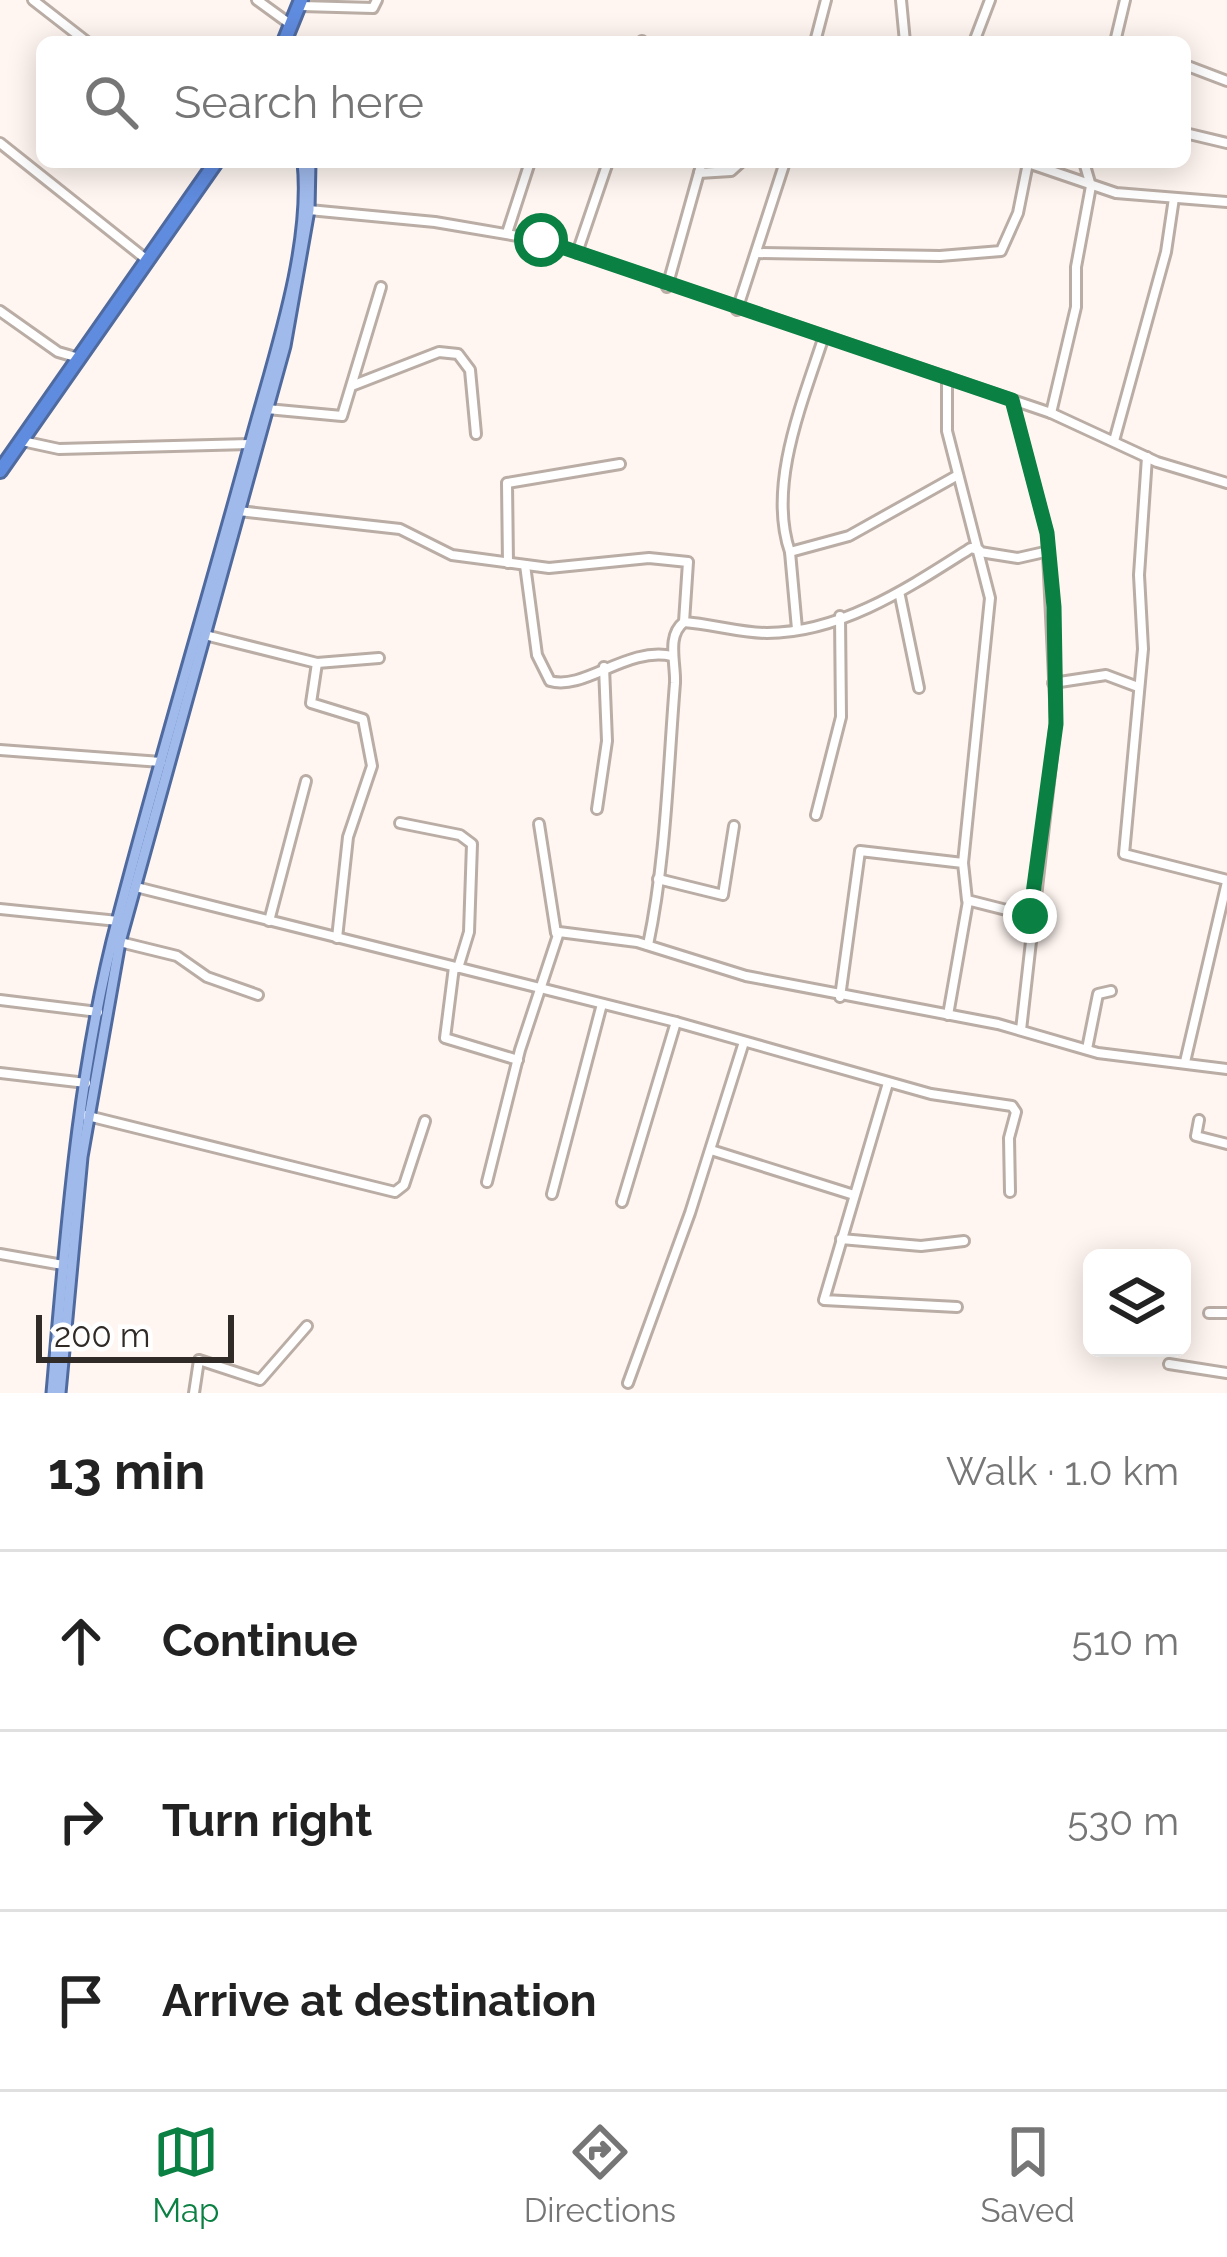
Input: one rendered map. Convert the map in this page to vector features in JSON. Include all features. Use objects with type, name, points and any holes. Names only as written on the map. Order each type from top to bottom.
[{"type":"highway","points":[[287,36],[300,3]]},
{"type":"highway","points":[[0,472],[213,168]]},
{"type":"main road","points":[[56,1393],[86,1083],[98,1012],[250,444],[291,277],[305,168]]},
{"type":"main road","points":[[56,1393],[63,1264],[121,922],[136,887],[167,757],[267,409],[309,210],[306,168]]},
{"type":"street","points":[[33,0],[80,36]]},
{"type":"street","points":[[257,0],[292,25]]},
{"type":"street","points":[[300,3],[373,8],[377,0]]},
{"type":"street","points":[[817,36],[826,0]]},
{"type":"street","points":[[901,0],[904,36]]},
{"type":"street","points":[[976,36],[989,0]]},
{"type":"street","points":[[1117,36],[1125,0]]},
{"type":"street","points":[[1191,66],[1227,81]]},
{"type":"street","points":[[1191,134],[1227,143]]},
{"type":"street","points":[[0,142],[148,261]]},
{"type":"street","points":[[508,233],[528,168]]},
{"type":"street","points":[[577,253],[606,168]]},
{"type":"street","points":[[667,286],[701,168]]},
{"type":"street","points":[[737,310],[783,168]]},
{"type":"street","points":[[756,253],[996,252],[1005,248],[1018,213],[1027,168]]},
{"type":"street","points":[[1044,168],[1091,185],[1227,202]]},
{"type":"street","points":[[1051,413],[1076,307],[1078,249],[1091,185],[1086,168]]},
{"type":"street","points":[[1114,441],[1166,252],[1174,198]]},
{"type":"street","points":[[309,210],[508,233],[577,253],[1051,413],[1147,457],[1227,483]]},
{"type":"street","points":[[267,409],[340,418],[381,286]]},
{"type":"street","points":[[0,311],[58,352],[80,358]]},
{"type":"street","points":[[797,628],[782,514],[784,479],[824,336]]},
{"type":"street","points":[[58,352],[70,372]]},
{"type":"street","points":[[354,385],[439,352],[458,354],[470,370],[476,434]]},
{"type":"street","points":[[946,377],[945,421],[990,598],[963,863],[968,901],[948,1015]]},
{"type":"street","points":[[1012,400],[1049,551],[1056,724],[1030,916],[1021,1030]]},
{"type":"street","points":[[22,441],[59,449],[250,444]]},
{"type":"street","points":[[1147,457],[1138,687],[1124,854],[1227,881],[1194,1006],[1185,1062]]},
{"type":"street","points":[[508,563],[507,483],[620,464]]},
{"type":"street","points":[[790,552],[849,536],[958,475]]},
{"type":"street","points":[[239,511],[400,529],[440,552],[525,565],[571,569],[649,558],[686,561],[691,566],[685,622]]},
{"type":"street","points":[[648,945],[658,879],[678,625],[685,622],[763,633],[797,628],[900,596],[971,548],[1023,558],[1049,551]]},
{"type":"street","points":[[525,565],[537,655],[546,678],[566,683],[648,653],[672,656]]},
{"type":"street","points":[[900,596],[919,688]]},
{"type":"street","points":[[816,815],[841,717],[836,617]]},
{"type":"street","points":[[205,635],[317,662],[379,658]]},
{"type":"street","points":[[317,662],[311,703],[363,719],[372,766],[348,838],[337,938]]},
{"type":"street","points":[[597,809],[608,740],[604,667]]},
{"type":"street","points":[[1052,683],[1106,675],[1138,687]]},
{"type":"street","points":[[0,749],[167,757]]},
{"type":"street","points":[[268,921],[306,782]]},
{"type":"street","points":[[400,824],[460,835],[472,844],[469,932],[456,968],[445,1038],[518,1060]]},
{"type":"street","points":[[487,1182],[556,933],[539,824]]},
{"type":"street","points":[[658,879],[722,896],[734,826]]},
{"type":"street","points":[[840,997],[860,851],[963,863]]},
{"type":"street","points":[[136,887],[676,1022],[887,1083],[1014,1108],[1010,1192]]},
{"type":"street","points":[[968,901],[1030,916]]},
{"type":"street","points":[[0,909],[121,922]]},
{"type":"street","points":[[556,933],[648,945],[840,997],[1021,1030],[1087,1049],[1227,1069]]},
{"type":"street","points":[[120,941],[177,956],[207,977],[258,994]]},
{"type":"street","points":[[1087,1049],[1098,994],[1111,991]]},
{"type":"street","points":[[0,1000],[98,1012]]},
{"type":"street","points":[[552,1194],[602,1004]]},
{"type":"street","points":[[622,1202],[676,1022]]},
{"type":"street","points":[[628,1383],[744,1042]]},
{"type":"street","points":[[0,1072],[86,1083]]},
{"type":"street","points":[[887,1083],[826,1302],[957,1307]]},
{"type":"street","points":[[85,1115],[395,1192],[404,1185],[425,1121]]},
{"type":"street","points":[[1199,1120],[1196,1136],[1227,1144]]},
{"type":"street","points":[[711,1150],[854,1196]]},
{"type":"street","points":[[841,1239],[921,1246],[964,1241]]},
{"type":"street","points":[[0,1254],[63,1264]]},
{"type":"street","points":[[1209,1313],[1227,1313]]},
{"type":"street","points":[[194,1393],[199,1360],[260,1380],[307,1326]]},
{"type":"street","points":[[1169,1364],[1227,1373]]},
{"type":"route","points":[[541,240],[650,281],[1012,400],[1017,434],[1047,533],[1054,607],[1056,724],[1030,916]]}]
